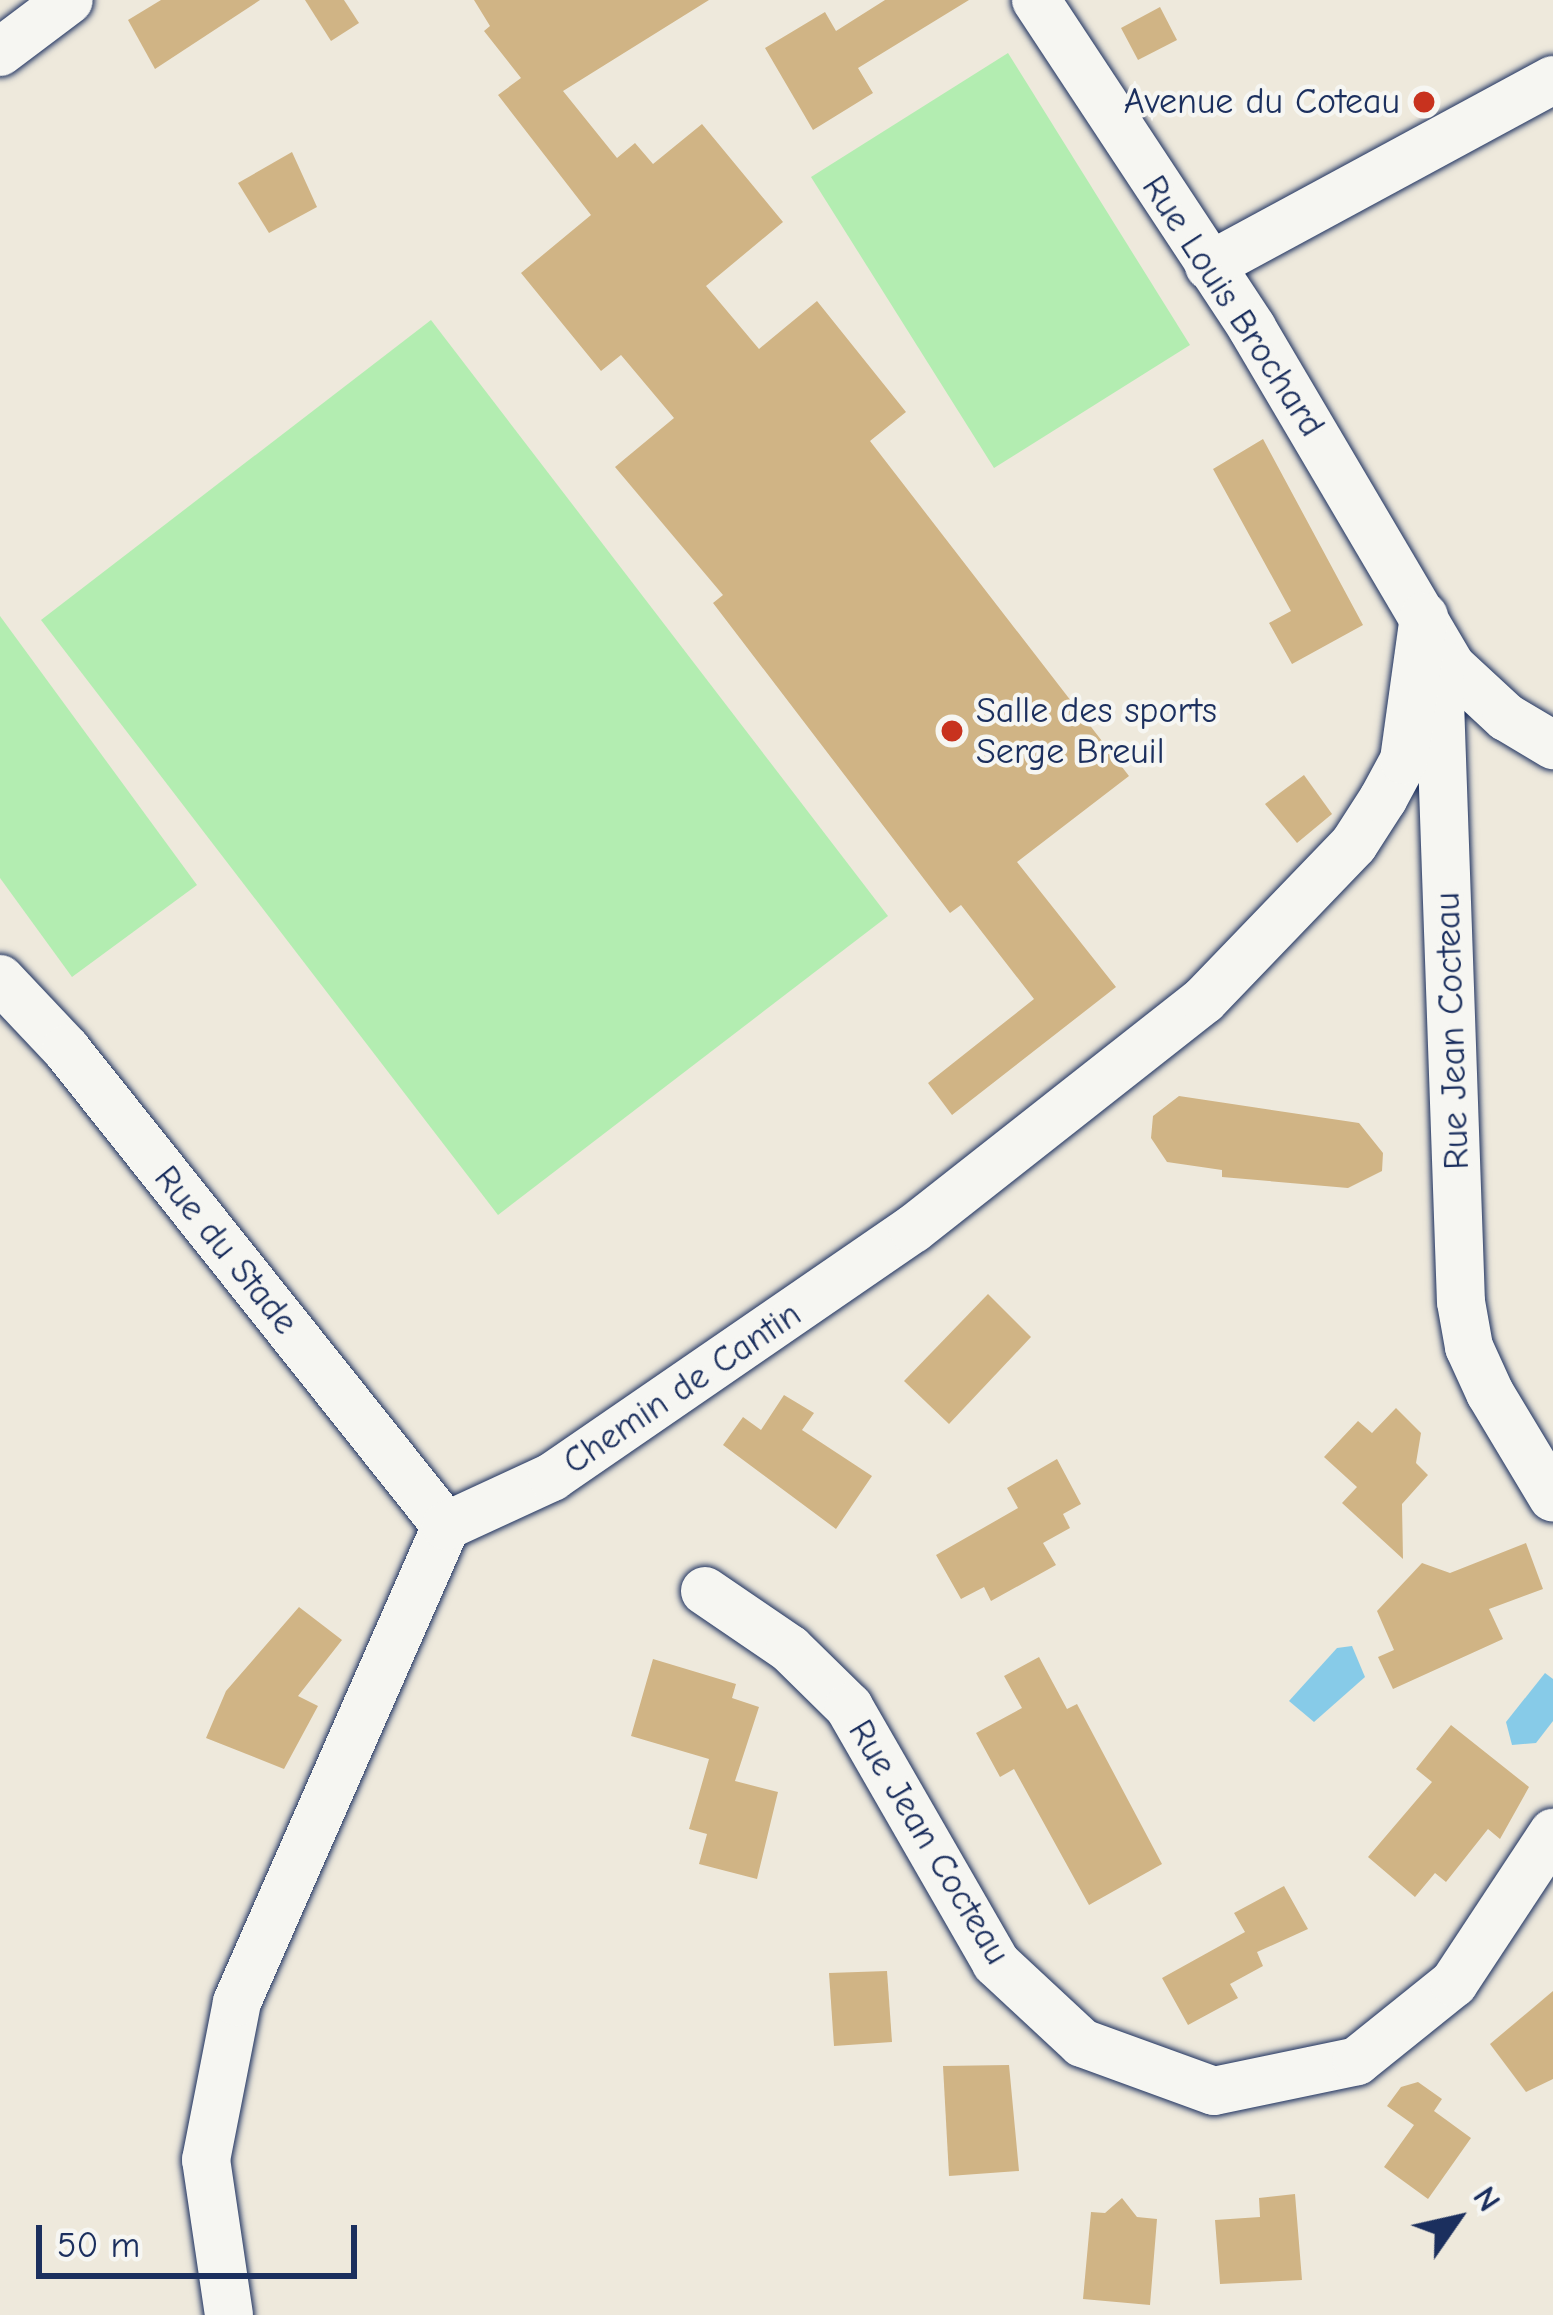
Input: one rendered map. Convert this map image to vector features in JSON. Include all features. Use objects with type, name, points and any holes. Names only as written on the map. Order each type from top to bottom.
[{"type":"street","points":[[0,52],[69,0]]},
{"type":"street","name":"Rue Louis Brochard","points":[[1036,0],[1209,266],[1424,616]]},
{"type":"street","points":[[1209,266],[1553,80]]},
{"type":"street","points":[[1424,616],[1452,667],[1506,717],[1553,745]]},
{"type":"street","name":"Rue Jean Cocteau","points":[[1424,616],[1444,690],[1461,1302],[1468,1347],[1553,1498]]},
{"type":"street","name":"Chemin de Cantin","points":[[446,1526],[553,1477],[913,1229],[1204,1000],[1354,844],[1382,799],[1404,760],[1424,616]]},
{"type":"street","name":"Rue du Stade","points":[[0,979],[66,1049],[446,1526]]},
{"type":"street","points":[[229,2315],[206,2160],[237,2002],[446,1526]]},
{"type":"street","name":"Rue Jean Cocteau","points":[[705,1591],[790,1649],[849,1708],[996,1963],[1082,2043],[1214,2091],[1357,2061],[1454,1983],[1553,1833]]},
{"type":"green space","points":[[1008,53],[1190,345],[994,468],[811,177]]},
{"type":"green space","points":[[431,320],[888,916],[498,1215],[41,620]]},
{"type":"green space","points":[[0,616],[197,885],[72,977],[0,878]]},
{"type":"water","points":[[1352,1646],[1365,1677],[1314,1722],[1289,1701],[1337,1648]]},
{"type":"water","points":[[1545,1673],[1553,1679],[1553,1721],[1536,1743],[1512,1745],[1506,1722]]},
{"type":"building","points":[[161,0],[260,0],[155,69],[128,20]]},
{"type":"building","points":[[305,0],[344,0],[359,23],[331,41]]},
{"type":"building","points":[[474,0],[709,0],[563,91],[617,158],[635,143],[653,164],[702,124],[783,222],[706,286],[759,349],[817,301],[906,412],[870,441],[1129,776],[1017,862],[1116,987],[952,1115],[928,1083],[1034,999],[961,905],[950,913],[713,603],[723,595],[615,467],[674,418],[621,355],[601,371],[521,273],[591,215],[498,95],[521,78],[484,31],[490,26]]},
{"type":"building","points":[[885,0],[969,0],[858,68],[873,93],[813,130],[765,48],[825,12],[836,31]]},
{"type":"building","points":[[1160,7],[1177,40],[1138,60],[1121,28]]},
{"type":"building","points":[[292,152],[317,207],[269,233],[238,183]]},
{"type":"building","points":[[1263,439],[1363,625],[1292,664],[1269,623],[1291,611],[1213,469]]},
{"type":"building","points":[[1304,775],[1332,814],[1297,843],[1265,804]]},
{"type":"building","points":[[1179,1096],[1359,1123],[1383,1153],[1382,1171],[1348,1188],[1222,1177],[1222,1170],[1167,1162],[1151,1138],[1153,1116]]},
{"type":"building","points":[[988,1294],[1031,1337],[949,1424],[904,1381]]},
{"type":"building","points":[[784,1395],[814,1413],[802,1430],[872,1476],[836,1529],[723,1445],[743,1417],[761,1430]]},
{"type":"building","points":[[1396,1408],[1421,1433],[1416,1463],[1428,1475],[1402,1504],[1403,1559],[1342,1503],[1357,1487],[1324,1457],[1358,1421],[1372,1433]]},
{"type":"building","points":[[1057,1459],[1081,1504],[1063,1514],[1070,1528],[1043,1543],[1056,1565],[991,1601],[984,1587],[961,1599],[936,1555],[1018,1508],[1007,1488]]},
{"type":"building","points":[[1526,1543],[1543,1589],[1489,1609],[1503,1639],[1393,1689],[1378,1657],[1394,1650],[1377,1611],[1422,1563],[1450,1573]]},
{"type":"building","points":[[299,1607],[342,1640],[298,1696],[318,1706],[284,1769],[206,1738],[226,1691]]},
{"type":"building","points":[[1039,1657],[1067,1709],[1077,1704],[1162,1864],[1089,1905],[1014,1769],[1000,1777],[976,1733],[1022,1708],[1004,1676]]},
{"type":"building","points":[[653,1659],[736,1684],[732,1698],[759,1707],[735,1781],[778,1792],[757,1879],[699,1864],[707,1834],[689,1829],[709,1759],[631,1736]]},
{"type":"building","points":[[1451,1725],[1529,1787],[1500,1839],[1488,1829],[1446,1882],[1435,1873],[1415,1897],[1368,1857],[1432,1782],[1416,1769]]},
{"type":"building","points":[[1284,1886],[1308,1929],[1257,1952],[1263,1966],[1230,1984],[1238,1998],[1188,2025],[1162,1978],[1245,1932],[1234,1913]]},
{"type":"building","points":[[887,1971],[892,2042],[834,2046],[829,1973]]},
{"type":"building","points":[[1553,1991],[1553,2079],[1526,2092],[1490,2044]]},
{"type":"building","points":[[1009,2065],[1019,2171],[949,2176],[943,2066]]},
{"type":"building","points":[[1418,2082],[1442,2099],[1434,2111],[1471,2138],[1428,2199],[1384,2167],[1414,2125],[1387,2106],[1401,2087]]},
{"type":"building","points":[[1295,2194],[1302,2280],[1220,2284],[1215,2220],[1260,2217],[1259,2198]]},
{"type":"building","points":[[1122,2198],[1137,2217],[1157,2219],[1150,2305],[1083,2299],[1091,2212],[1105,2213]]},
{"type":"place","name":"Avenue du Coteau","points":[[1424,102]]},
{"type":"place","name":"Salle des sports Serge Breuil","points":[[952,731]]}]
